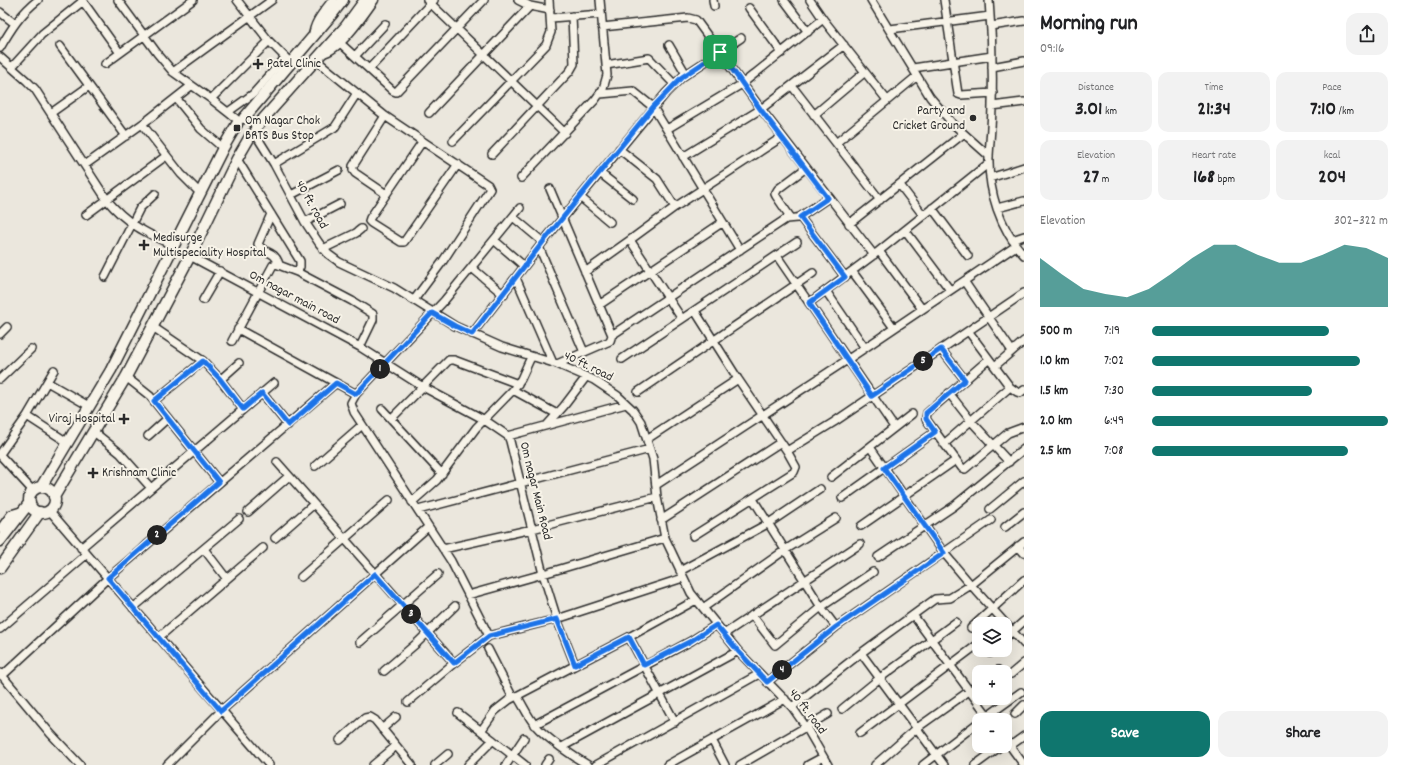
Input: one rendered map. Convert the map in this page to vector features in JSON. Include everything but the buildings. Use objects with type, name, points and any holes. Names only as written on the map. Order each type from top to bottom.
[{"type":"highway","points":[[0,541],[27,506],[30,496],[37,489],[111,370],[223,148],[240,121],[288,60],[313,37],[342,0]]},
{"type":"highway","points":[[240,121],[238,131],[241,134],[248,136],[346,26],[365,0]]},
{"type":"highway","points":[[0,568],[45,511],[54,502],[54,497],[94,432],[153,327],[190,256],[237,158],[253,131],[254,121],[248,118],[240,121]]},
{"type":"highway","points":[[37,489],[48,488],[54,497]]},
{"type":"highway","points":[[27,506],[35,511],[45,511]]},
{"type":"main road","points":[[313,37],[314,26],[333,0]]},
{"type":"main road","points":[[319,56],[328,52],[339,42],[360,19],[374,0]]},
{"type":"street","points":[[0,48],[14,24],[23,13],[38,0]]},
{"type":"street","points":[[118,0],[173,72],[240,121]]},
{"type":"street","points":[[105,64],[193,0]]},
{"type":"street","points":[[228,112],[253,94],[288,60],[269,41],[237,0]]},
{"type":"street","points":[[173,72],[272,0]]},
{"type":"street","points":[[339,42],[393,91],[396,92],[484,0]]},
{"type":"street","points":[[518,0],[551,14],[572,16],[601,14]]},
{"type":"street","points":[[453,141],[546,45],[551,32],[549,0]]},
{"type":"street","points":[[521,178],[565,133],[600,94],[606,81],[600,0]]},
{"type":"street","points":[[784,0],[808,32]]},
{"type":"street","points":[[810,0],[823,20],[888,100]]},
{"type":"street","points":[[871,0],[934,101],[952,123],[989,160]]},
{"type":"street","points":[[944,0],[958,92],[960,95],[993,93]]},
{"type":"street","points":[[989,0],[993,93],[989,160],[990,178],[997,208],[1014,243],[1024,255]]},
{"type":"street","points":[[12,67],[42,34],[83,1],[120,54]]},
{"type":"street","points":[[369,68],[430,1],[565,133]]},
{"type":"street","points":[[429,114],[530,6]]},
{"type":"street","points":[[748,8],[782,53]]},
{"type":"street","points":[[0,12],[14,24]]},
{"type":"street","points":[[492,154],[566,77],[574,64],[572,16]]},
{"type":"street","points":[[890,29],[990,16]]},
{"type":"street","points":[[602,27],[692,18],[699,22],[761,110],[828,198],[922,309]]},
{"type":"street","points":[[667,128],[742,84],[823,20]]},
{"type":"street","points":[[991,26],[1024,21]]},
{"type":"street","points":[[355,56],[385,24]]},
{"type":"street","points":[[472,334],[504,295],[524,266],[653,107],[674,84],[686,74],[741,38]]},
{"type":"street","points":[[210,98],[269,41]]},
{"type":"street","points":[[684,157],[761,110],[844,45]]},
{"type":"street","points":[[60,46],[126,136]]},
{"type":"street","points":[[668,46],[686,74]]},
{"type":"street","points":[[319,56],[357,93],[385,116],[422,142],[458,164],[488,185],[490,189],[447,254],[414,300]]},
{"type":"street","points":[[913,68],[992,56]]},
{"type":"street","points":[[0,57],[34,89],[107,200],[116,211],[131,224],[174,246]]},
{"type":"street","points":[[606,65],[648,58],[674,84]]},
{"type":"street","points":[[992,67],[1024,61]]},
{"type":"street","points":[[814,115],[865,72]]},
{"type":"street","points":[[836,143],[917,76]]},
{"type":"street","points":[[51,113],[90,86]]},
{"type":"street","points":[[85,165],[126,136],[191,86]]},
{"type":"street","points":[[792,86],[880,200]]},
{"type":"street","points":[[600,94],[633,91],[653,107],[740,250]]},
{"type":"street","points":[[274,164],[335,127],[357,93]]},
{"type":"street","points":[[176,98],[201,129],[223,148]]},
{"type":"street","points":[[992,106],[1024,102]]},
{"type":"street","points":[[385,116],[353,166],[353,170],[355,173],[386,194]]},
{"type":"street","points":[[142,124],[181,174],[200,193]]},
{"type":"street","name":"40 ft. road","points":[[253,131],[274,164],[306,222],[323,249],[328,254],[339,262],[380,281],[414,300],[432,313],[455,326],[502,347],[555,364],[586,377],[610,390],[638,416],[647,439],[654,466],[660,520],[665,538],[682,575],[696,600],[716,625],[759,674],[792,707],[806,727],[828,765]]},
{"type":"street","points":[[850,224],[964,134]]},
{"type":"street","points":[[585,272],[675,207],[782,136]]},
{"type":"street","points":[[422,142],[369,221],[401,242],[404,242],[458,164]]},
{"type":"street","points":[[619,149],[656,179],[675,207]]},
{"type":"street","points":[[86,215],[166,156]]},
{"type":"street","points":[[237,158],[300,262],[300,267],[297,272]]},
{"type":"street","points":[[809,303],[905,230],[989,160]]},
{"type":"street","points":[[990,178],[1024,167]]},
{"type":"street","points":[[791,218],[775,194],[778,189],[806,168]]},
{"type":"street","points":[[291,195],[339,170]]},
{"type":"street","points":[[600,173],[633,199]]},
{"type":"street","points":[[900,185],[923,215]]},
{"type":"street","points":[[550,189],[612,335]]},
{"type":"street","points":[[105,277],[140,208],[155,194]]},
{"type":"street","points":[[580,197],[610,222]]},
{"type":"street","points":[[516,278],[555,364],[610,341],[612,335],[740,250],[786,220],[791,218],[797,219],[828,198]]},
{"type":"street","points":[[997,208],[1024,201]]},
{"type":"street","points":[[306,222],[340,204]]},
{"type":"street","points":[[489,636],[443,549],[362,424],[352,408],[351,402],[356,394],[472,268],[520,208]]},
{"type":"street","points":[[932,208],[968,256]]},
{"type":"street","points":[[271,214],[258,244],[260,247],[275,255],[279,264]]},
{"type":"street","points":[[513,217],[541,245],[584,352]]},
{"type":"street","points":[[800,217],[845,277]]},
{"type":"street","points":[[599,305],[723,222]]},
{"type":"street","points":[[323,249],[356,233],[361,229]]},
{"type":"street","points":[[905,230],[950,290]]},
{"type":"street","points":[[656,485],[865,348],[964,281],[1024,236]]},
{"type":"street","points":[[494,240],[524,266]]},
{"type":"street","points":[[630,240],[682,319]]},
{"type":"street","points":[[622,359],[797,242]]},
{"type":"street","name":"Om nagar main road","points":[[190,256],[360,347],[385,363]]},
{"type":"street","points":[[777,256],[894,427]]},
{"type":"street","points":[[232,341],[273,265],[279,264],[352,301],[373,314],[373,320],[360,347]]},
{"type":"street","points":[[472,268],[504,295]]},
{"type":"street","points":[[203,300],[220,271]]},
{"type":"street","points":[[852,271],[894,328]]},
{"type":"street","points":[[638,392],[813,273]]},
{"type":"street","points":[[964,281],[1012,352]]},
{"type":"street","points":[[826,291],[865,348]]},
{"type":"street","points":[[787,451],[1024,294]]},
{"type":"street","points":[[693,536],[753,499],[796,470],[794,462],[738,379],[695,311]]},
{"type":"street","points":[[0,334],[6,327]]},
{"type":"street","points":[[153,327],[203,361],[243,409]]},
{"type":"street","points":[[238,329],[356,394]]},
{"type":"street","points":[[968,332],[1010,386],[1020,393],[1024,390]]},
{"type":"street","points":[[995,366],[1024,341]]},
{"type":"street","points":[[0,379],[31,349]]},
{"type":"street","points":[[941,349],[965,380]]},
{"type":"street","points":[[412,502],[432,485],[442,474],[483,419],[515,387],[526,370],[531,357]]},
{"type":"street","points":[[989,359],[926,413],[926,419],[962,468],[965,469],[1012,430],[1024,427]]},
{"type":"street","points":[[391,419],[447,361],[451,360],[515,387],[557,414]]},
{"type":"street","points":[[154,401],[203,361]]},
{"type":"street","points":[[220,380],[239,363]]},
{"type":"street","name":"Om nagar Main Road","points":[[385,363],[423,387],[483,419],[508,436],[543,574],[557,619],[575,665]]},
{"type":"street","points":[[37,489],[1,458],[54,370]]},
{"type":"street","points":[[126,377],[144,390],[154,401],[219,482]]},
{"type":"street","points":[[547,425],[586,377]]},
{"type":"street","points":[[647,439],[738,379]]},
{"type":"street","points":[[47,382],[89,406]]},
{"type":"street","points":[[81,548],[274,383]]},
{"type":"street","points":[[80,765],[50,733],[1,675],[108,578],[336,383]]},
{"type":"street","points":[[944,444],[1010,386]]},
{"type":"street","points":[[262,393],[288,425]]},
{"type":"street","points":[[949,393],[971,421],[1009,462]]},
{"type":"street","points":[[508,436],[626,404]]},
{"type":"street","points":[[382,410],[442,474]]},
{"type":"street","points":[[831,477],[912,414]]},
{"type":"street","points":[[27,416],[67,442]]},
{"type":"street","points":[[148,436],[168,418]]},
{"type":"street","points":[[315,466],[362,424]]},
{"type":"street","points":[[94,432],[120,453],[151,488]]},
{"type":"street","points":[[842,498],[935,432]]},
{"type":"street","points":[[660,520],[781,442]]},
{"type":"street","points":[[870,447],[944,553],[970,585],[1024,644]]},
{"type":"street","points":[[418,510],[650,449]]},
{"type":"street","points":[[878,556],[954,506],[1024,449]]},
{"type":"street","points":[[862,526],[956,460]]},
{"type":"street","points":[[277,462],[454,663]]},
{"type":"street","points":[[248,512],[289,476]]},
{"type":"street","points":[[990,509],[1024,481]]},
{"type":"street","points":[[408,702],[489,636],[557,619],[682,575],[769,523],[820,489]]},
{"type":"street","points":[[443,549],[532,529],[657,497]]},
{"type":"street","points":[[753,499],[821,607],[836,627]]},
{"type":"street","points":[[301,577],[389,500]]},
{"type":"street","points":[[275,538],[314,504]]},
{"type":"street","points":[[0,529],[11,514],[27,506]]},
{"type":"street","points":[[45,511],[87,554],[269,765]]},
{"type":"street","points":[[1005,527],[1024,512]]},
{"type":"street","points":[[703,608],[785,550],[836,518]]},
{"type":"street","points":[[133,608],[239,519]]},
{"type":"street","points":[[767,682],[836,627],[991,520]]},
{"type":"street","points":[[167,765],[221,711],[428,527]]},
{"type":"street","points":[[468,595],[665,538]]},
{"type":"street","points":[[724,634],[860,544]]},
{"type":"street","points":[[792,707],[861,653],[935,599],[950,598],[970,585],[1021,544],[1024,553]]},
{"type":"street","points":[[158,638],[263,548]]},
{"type":"street","points":[[204,549],[228,579]]},
{"type":"street","points":[[0,629],[87,554]]},
{"type":"street","points":[[752,615],[775,645],[821,607],[873,572]]},
{"type":"street","points":[[360,642],[438,574]]},
{"type":"street","points":[[970,628],[1024,580]]},
{"type":"street","points":[[481,731],[495,711],[515,697],[696,600]]},
{"type":"street","points":[[384,671],[428,633],[455,606]]},
{"type":"street","points":[[913,615],[970,691],[983,713]]},
{"type":"street","points":[[1013,631],[1024,621]]},
{"type":"street","points":[[842,709],[880,678],[956,622]]},
{"type":"street","points":[[534,725],[691,641],[716,625]]},
{"type":"street","points":[[629,637],[675,722]]},
{"type":"street","points":[[488,649],[515,697],[534,725],[588,765]]},
{"type":"street","points":[[860,733],[972,649]]},
{"type":"street","points":[[562,747],[738,651]]},
{"type":"street","points":[[861,653],[944,765]]},
{"type":"street","points":[[1012,673],[1024,663]]},
{"type":"street","points":[[596,765],[759,674]]},
{"type":"street","points":[[875,765],[917,728],[970,691]]},
{"type":"street","points":[[995,713],[1021,692]]},
{"type":"street","points":[[668,765],[785,699]]},
{"type":"street","points":[[1015,714],[1024,705]]},
{"type":"street","points":[[458,712],[525,765]]},
{"type":"street","points":[[740,765],[828,714]]},
{"type":"street","points":[[340,740],[365,718],[370,717],[412,765]]},
{"type":"street","points":[[382,729],[396,717]]},
{"type":"street","points":[[923,765],[972,727]]},
{"type":"street","points":[[1012,740],[1024,736]]},
{"type":"street","points":[[506,765],[524,738]]},
{"type":"street","points":[[468,765],[493,740]]},
{"type":"street","points":[[712,740],[725,765]]},
{"type":"street","points":[[373,765],[396,746]]},
{"type":"street","points":[[1012,751],[1024,765]]},
{"type":"street","points":[[975,765],[991,753]]},
{"type":"street","points":[[435,765],[448,754]]},
{"type":"street","points":[[808,765],[823,757]]},
{"type":"place","name":"Patel Clinic","points":[[258,64]]},
{"type":"place","name":"Party and Cricket Ground","points":[[973,118]]},
{"type":"place","name":"Om Nagar Chok BRTS Bus Stop","points":[[237,128]]},
{"type":"place","name":"Medisurge Multispeciality Hospital","points":[[144,245]]},
{"type":"place","name":"Viraj Hospital","points":[[124,419]]},
{"type":"place","name":"Krishnam Clinic","points":[[93,473]]},
{"type":"route","points":[[720,52],[761,110],[828,198],[800,217],[845,277],[809,303],[872,396],[941,349],[965,380],[926,413],[926,419],[935,432],[884,468],[944,553],[862,608],[767,682],[716,625],[702,635],[644,665],[629,637],[575,665],[557,619],[489,636],[454,663],[375,574],[221,711],[108,578],[219,482],[154,401],[203,361],[220,379],[243,409],[262,393],[288,425],[336,383],[356,394],[432,313],[472,334],[504,295],[543,242],[653,107],[682,77],[720,52]]}]
